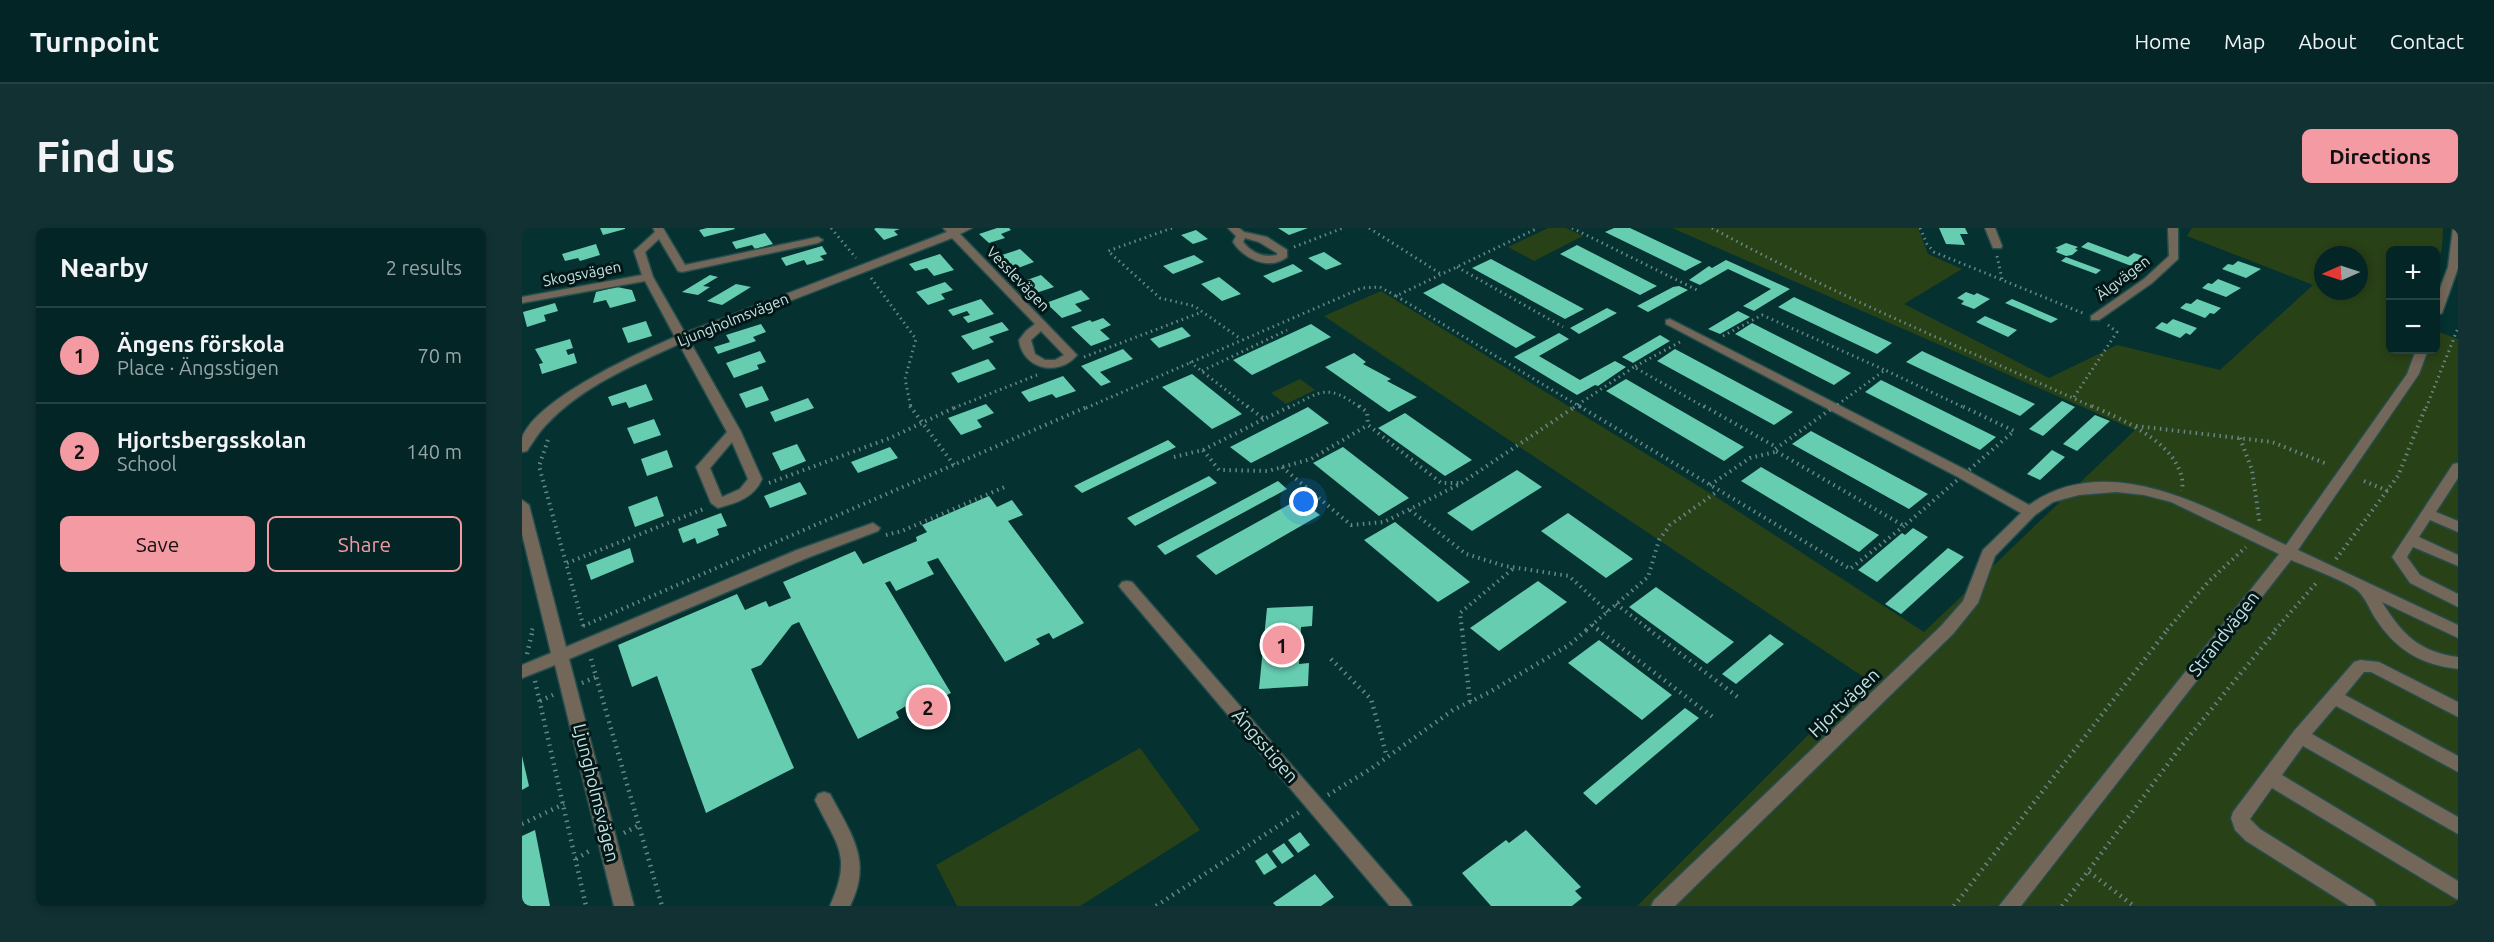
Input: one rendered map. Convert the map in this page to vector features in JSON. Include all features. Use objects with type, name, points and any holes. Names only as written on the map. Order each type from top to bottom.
[{"type":"street","name":"Ljungholmsvägen","points":[[522,448],[535,429],[565,402],[605,376],[682,340],[863,269],[950,231],[967,228]]},
{"type":"street","points":[[1990,228],[1997,246]]},
{"type":"street","name":"Älgvägen","points":[[2095,318],[2148,281],[2174,257],[2173,228]]},
{"type":"street","points":[[2440,302],[2453,267],[2458,228]]},
{"type":"street","points":[[734,432],[703,467],[718,503],[744,493],[753,486],[755,479],[734,432],[648,277],[639,250],[659,230],[682,269],[818,240]]},
{"type":"street","name":"Vesslevägen","points":[[950,231],[1071,355],[1066,361]]},
{"type":"street","points":[[1237,232],[1255,234],[1282,251],[1282,257],[1261,261],[1241,247],[1237,232]]},
{"type":"street","name":"Skogsvägen","points":[[522,300],[648,277]]},
{"type":"street","points":[[1670,322],[1963,474],[2030,512]]},
{"type":"street","name":"Vesslevägen","points":[[1042,325],[1030,333],[1025,346],[1040,364],[1050,366]]},
{"type":"street","name":"Strandvägen","points":[[2009,906],[2289,552],[2413,374],[2420,354]]},
{"type":"street","points":[[1050,366],[1066,361]]},
{"type":"street","points":[[2458,466],[2399,557],[2415,579],[2458,601]]},
{"type":"street","name":"Hjortvägen","points":[[1661,906],[1947,630],[1970,603],[1988,554],[2030,512],[2048,499],[2078,490],[2126,488],[2145,490],[2176,499],[2458,633]]},
{"type":"street","points":[[2444,490],[2458,496]]},
{"type":"street","name":"Ljungholmsvägen","points":[[522,505],[525,526],[562,655],[624,906]]},
{"type":"street","points":[[2427,513],[2458,527]]},
{"type":"street","points":[[527,670],[802,554],[873,528]]},
{"type":"street","points":[[2410,539],[2458,561]]},
{"type":"street","name":"Ängsstigen","points":[[1127,586],[1402,906]]},
{"type":"street","points":[[2363,586],[2393,633],[2415,653],[2446,663],[2458,663]]},
{"type":"street","points":[[2366,906],[2253,835],[2242,824],[2240,818],[2300,736],[2356,669],[2369,665],[2458,710]]},
{"type":"street","points":[[2332,696],[2458,765]]},
{"type":"street","points":[[2300,736],[2458,825]]},
{"type":"street","points":[[2270,777],[2458,891]]},
{"type":"street","points":[[824,800],[853,860],[854,879],[840,906]]},
{"type":"path","points":[[831,228],[851,250],[916,339],[905,379],[909,405],[920,424],[954,465]]},
{"type":"path","points":[[1172,228],[1108,251],[1160,298],[1194,306],[1241,340]]},
{"type":"path","points":[[1282,251],[1343,228]]},
{"type":"path","points":[[1369,228],[1442,274]]},
{"type":"path","points":[[1396,296],[1538,228]]},
{"type":"path","points":[[1572,228],[1699,291]]},
{"type":"path","points":[[1712,228],[1765,257],[1843,294],[2136,426],[2156,440],[2177,464],[2183,488],[2176,499]]},
{"type":"path","points":[[1920,228],[1929,248],[1934,252],[2112,326],[2116,332],[2073,397]]},
{"type":"path","points":[[1997,246],[2002,279]]},
{"type":"path","points":[[1457,267],[1563,327]]},
{"type":"path","points":[[583,626],[1369,286],[1380,287],[1396,296],[1850,569],[1904,526],[2014,431],[1886,370],[1762,315],[1710,343]]},
{"type":"path","points":[[1066,361],[1086,357],[1202,312]]},
{"type":"path","points":[[1202,371],[1287,330]]},
{"type":"path","points":[[2062,906],[2240,671],[2327,570],[2388,491],[2398,476],[2458,331]]},
{"type":"path","points":[[1282,467],[1351,525],[1384,522],[1460,483],[1634,367],[1693,334]]},
{"type":"path","points":[[1190,362],[1264,419]]},
{"type":"path","points":[[753,486],[778,481],[890,438],[1038,375],[1050,366]]},
{"type":"path","points":[[1634,367],[1904,526]]},
{"type":"path","points":[[1710,485],[1750,458],[1776,450],[1886,370]]},
{"type":"path","points":[[1174,458],[1203,450],[1325,390],[1342,394],[1368,412],[1368,425]]},
{"type":"path","points":[[1368,425],[1441,483],[1460,483]]},
{"type":"path","points":[[1203,450],[1219,470],[1268,471],[1311,459],[1368,425]]},
{"type":"path","points":[[2136,426],[2272,442],[2327,464]]},
{"type":"path","points":[[1954,906],[2022,822],[2174,622],[2229,558],[2258,537],[2260,528],[2258,503],[2252,470],[2240,438]]},
{"type":"path","points":[[2364,481],[2388,491]]},
{"type":"path","points":[[873,528],[884,536],[902,531],[1007,486]]},
{"type":"path","points":[[1156,906],[1387,757],[1453,710],[1569,645],[1648,577],[1654,566],[1660,537],[1718,490]]},
{"type":"path","points":[[567,563],[718,503]]},
{"type":"path","points":[[1409,509],[1466,554],[1515,567],[1569,576],[1608,612]]},
{"type":"path","points":[[1470,702],[1460,612],[1515,567]]},
{"type":"path","points":[[1617,604],[1739,698]]},
{"type":"path","points":[[532,622],[534,630],[527,653],[527,670],[564,804],[586,906]]},
{"type":"path","points":[[1592,625],[1714,718]]},
{"type":"path","points":[[1330,659],[1371,699],[1387,757]]},
{"type":"path","points":[[522,825],[564,804]]},
{"type":"path","points":[[2089,872],[2134,906]]},
{"type":"green space","points":[[1548,228],[1566,228],[1583,236],[1534,261],[1508,247]]},
{"type":"green space","points":[[1672,228],[1918,228],[1928,254],[1962,269],[1904,304],[2049,378],[2117,345],[2220,370],[2313,285],[2187,236],[2192,228],[2443,228],[2440,255],[2440,246],[2386,246],[2386,354],[2440,354],[2440,332],[2458,339],[2458,906],[1637,906],[1865,678],[1324,316],[1381,291],[1713,495],[1924,632],[2135,430]]},
{"type":"green space","points":[[1300,379],[1315,390],[1286,404],[1271,393]]},
{"type":"green space","points":[[1140,748],[1200,830],[1080,906],[957,906],[936,865]]},
{"type":"building","points":[[600,228],[625,228],[625,229],[603,235]]},
{"type":"building","points":[[997,228],[1011,230],[1001,234],[1005,238],[989,243],[979,234]]},
{"type":"building","points":[[1278,228],[1308,228],[1289,235]]},
{"type":"building","points":[[1614,228],[1630,228],[1702,262],[1685,271],[1605,232]]},
{"type":"building","points":[[1939,228],[1965,228],[1968,234],[1960,234],[1965,245],[1946,244]]},
{"type":"building","points":[[735,229],[704,237],[699,230]]},
{"type":"building","points":[[874,229],[900,229],[894,231],[898,235],[884,240]]},
{"type":"building","points":[[1196,230],[1208,239],[1193,244],[1181,235]]},
{"type":"building","points":[[765,233],[773,244],[755,249],[752,245],[736,249],[732,242]]},
{"type":"building","points":[[2088,242],[2128,257],[2134,253],[2146,257],[2134,267],[2081,247]]},
{"type":"building","points":[[2066,243],[2078,247],[2075,249],[2078,250],[2066,256],[2056,252],[2058,249],[2055,248]]},
{"type":"building","points":[[596,244],[600,255],[580,261],[578,258],[565,261],[562,254]]},
{"type":"building","points":[[1577,245],[1657,286],[1640,295],[1560,254]]},
{"type":"building","points":[[822,246],[827,254],[820,256],[824,260],[807,265],[804,260],[786,266],[781,258]]},
{"type":"building","points":[[1020,249],[1034,262],[1015,269],[1001,258],[1004,257],[1002,255]]},
{"type":"building","points":[[1324,252],[1342,264],[1326,270],[1308,258]]},
{"type":"building","points":[[940,254],[954,270],[934,276],[927,268],[915,271],[909,264]]},
{"type":"building","points":[[1194,255],[1204,262],[1173,274],[1163,266]]},
{"type":"building","points":[[2066,257],[2101,270],[2096,274],[2061,261]]},
{"type":"building","points":[[1491,259],[1584,309],[1565,319],[1472,268]]},
{"type":"building","points":[[1726,260],[1790,289],[1754,311],[1743,306],[1771,289],[1728,269],[1700,285],[1689,280],[1709,266],[1712,268]]},
{"type":"building","points":[[2238,261],[2261,269],[2246,278],[2222,269]]},
{"type":"building","points":[[614,262],[618,269],[578,281],[575,273]]},
{"type":"building","points":[[1293,264],[1303,271],[1273,283],[1263,276]]},
{"type":"building","points":[[710,275],[718,277],[703,286],[710,287],[698,295],[682,292]]},
{"type":"building","points":[[1041,275],[1054,287],[1036,293],[1024,281]]},
{"type":"building","points":[[1219,277],[1241,294],[1222,301],[1201,284]]},
{"type":"building","points":[[2218,279],[2241,288],[2226,297],[2202,288]]},
{"type":"building","points":[[945,282],[953,290],[941,294],[945,299],[928,305],[916,292]]},
{"type":"building","points":[[1443,283],[1536,337],[1516,348],[1423,293]]},
{"type":"building","points":[[736,284],[751,287],[722,305],[707,301]]},
{"type":"building","points":[[1679,286],[1688,290],[1648,312],[1637,306],[1673,287]]},
{"type":"building","points":[[617,287],[632,290],[636,301],[610,308],[606,300],[593,303],[596,292]]},
{"type":"building","points":[[1081,290],[1090,299],[1075,304],[1082,311],[1062,318],[1046,303]]},
{"type":"building","points":[[1966,292],[1974,295],[1977,293],[1990,299],[1974,309],[1961,304],[1964,301],[1957,298]]},
{"type":"building","points":[[1794,297],[1892,343],[1877,354],[1778,307]]},
{"type":"building","points":[[981,299],[994,314],[968,323],[963,317],[970,315],[967,311],[953,316],[948,310]]},
{"type":"building","points":[[2012,299],[2058,319],[2051,323],[2005,303]]},
{"type":"building","points":[[2197,299],[2221,308],[2205,318],[2180,308]]},
{"type":"building","points":[[555,303],[558,311],[544,315],[546,321],[527,327],[523,312]]},
{"type":"building","points":[[1607,308],[1617,313],[1579,334],[1570,328]]},
{"type":"building","points":[[1738,311],[1750,317],[1720,334],[1708,329]]},
{"type":"building","points":[[1985,316],[2017,330],[2008,337],[1976,322]]},
{"type":"building","points":[[1103,318],[1111,325],[1100,330],[1110,339],[1091,346],[1071,327],[1090,320],[1092,322]]},
{"type":"building","points":[[2173,319],[2197,328],[2190,335],[2186,333],[2180,338],[2155,328],[2162,322],[2167,324]]},
{"type":"building","points":[[646,321],[652,336],[628,343],[622,328]]},
{"type":"building","points":[[1002,322],[1009,330],[989,337],[994,342],[973,350],[961,336]]},
{"type":"building","points":[[1752,323],[1851,373],[1834,385],[1735,334]]},
{"type":"building","points":[[761,324],[766,332],[753,337],[756,341],[718,354],[714,347],[730,342],[726,335]]},
{"type":"building","points":[[1311,324],[1331,337],[1252,375],[1233,360]]},
{"type":"building","points":[[1182,327],[1191,336],[1159,348],[1150,339]]},
{"type":"building","points":[[1559,333],[1569,339],[1539,356],[1580,380],[1615,361],[1626,367],[1598,386],[1595,385],[1577,395],[1514,357]]},
{"type":"building","points":[[1660,335],[1670,341],[1633,363],[1622,357]]},
{"type":"building","points":[[570,339],[573,348],[566,350],[568,355],[574,353],[577,363],[542,374],[539,364],[543,363],[535,349]]},
{"type":"building","points":[[1123,349],[1133,359],[1100,372],[1111,382],[1101,386],[1081,366]]},
{"type":"building","points":[[1675,349],[1793,412],[1774,425],[1657,361]]},
{"type":"building","points":[[760,351],[766,362],[757,365],[759,369],[734,378],[726,363]]},
{"type":"building","points":[[1922,351],[2035,404],[2020,416],[1906,362]]},
{"type":"building","points":[[1354,353],[1366,362],[1363,364],[1391,379],[1387,381],[1417,397],[1389,412],[1325,367]]},
{"type":"building","points":[[988,359],[996,369],[958,383],[951,373]]},
{"type":"building","points":[[1192,374],[1242,414],[1212,429],[1162,387]]},
{"type":"building","points":[[1063,376],[1076,391],[1056,398],[1052,394],[1029,402],[1021,392]]},
{"type":"building","points":[[1626,379],[1744,447],[1724,461],[1606,391]]},
{"type":"building","points":[[1881,380],[1996,437],[1980,450],[1865,392]]},
{"type":"building","points":[[646,384],[653,400],[629,408],[626,402],[612,406],[608,397]]},
{"type":"building","points":[[762,386],[769,400],[746,408],[739,394]]},
{"type":"building","points":[[808,398],[814,408],[775,422],[770,412]]},
{"type":"building","points":[[2062,401],[2075,407],[2043,436],[2029,429]]},
{"type":"building","points":[[986,404],[994,413],[977,420],[982,427],[961,435],[948,418]]},
{"type":"building","points":[[1308,407],[1329,423],[1251,463],[1230,447]]},
{"type":"building","points":[[1405,413],[1472,460],[1445,476],[1378,428]]},
{"type":"building","points":[[2095,415],[2110,421],[2077,451],[2063,444]]},
{"type":"building","points":[[654,419],[661,435],[634,444],[627,428]]},
{"type":"building","points":[[1811,431],[1928,494],[1909,509],[1792,444]]},
{"type":"building","points":[[1168,440],[1176,447],[1082,493],[1074,486]]},
{"type":"building","points":[[797,444],[806,461],[781,471],[772,453]]},
{"type":"building","points":[[890,447],[898,458],[858,473],[851,462]]},
{"type":"building","points":[[1343,447],[1409,498],[1379,516],[1313,463]]},
{"type":"building","points":[[667,450],[673,467],[647,476],[641,459]]},
{"type":"building","points":[[2052,450],[2065,457],[2040,480],[2027,474]]},
{"type":"building","points":[[1761,467],[1879,535],[1859,552],[1741,481]]},
{"type":"building","points":[[1517,470],[1542,487],[1472,531],[1447,513]]},
{"type":"building","points":[[1209,476],[1217,483],[1135,526],[1127,518]]},
{"type":"building","points":[[1278,481],[1287,489],[1165,555],[1157,546]]},
{"type":"building","points":[[800,482],[807,494],[770,508],[764,496]]},
{"type":"building","points":[[657,496],[664,516],[635,527],[628,507]]},
{"type":"building","points":[[989,496],[997,507],[1012,500],[1023,515],[1008,521],[1084,623],[1053,639],[1049,633],[1036,639],[1040,644],[1005,662],[938,558],[927,562],[934,574],[896,591],[890,581],[885,583],[951,693],[910,713],[906,706],[896,712],[899,718],[858,739],[799,622],[792,625],[761,665],[751,669],[794,768],[706,813],[657,676],[632,687],[618,645],[737,594],[745,610],[766,601],[769,607],[791,598],[783,582],[855,551],[863,564],[917,541],[916,537],[927,532],[922,525]]},
{"type":"building","points":[[1299,499],[1320,515],[1216,575],[1196,556]]},
{"type":"building","points":[[721,513],[727,526],[717,529],[719,535],[697,544],[695,538],[683,543],[678,529]]},
{"type":"building","points":[[1568,513],[1633,559],[1606,578],[1541,531]]},
{"type":"building","points":[[1395,522],[1470,582],[1438,602],[1364,540]]},
{"type":"building","points":[[1913,528],[1928,537],[1877,582],[1858,570],[1902,533],[1905,535]]},
{"type":"building","points":[[630,548],[634,562],[591,580],[586,565]]},
{"type":"building","points":[[1948,548],[1964,557],[1901,614],[1885,604]]},
{"type":"building","points":[[1538,581],[1567,602],[1499,651],[1470,628]]},
{"type":"building","points":[[1656,587],[1734,642],[1707,664],[1629,607]]},
{"type":"building","points":[[1313,606],[1312,626],[1301,627],[1299,664],[1309,663],[1308,686],[1259,689],[1267,608]]},
{"type":"building","points":[[1770,634],[1784,644],[1736,684],[1722,674]]},
{"type":"building","points":[[1599,640],[1672,695],[1642,720],[1568,663]]},
{"type":"building","points":[[1685,708],[1699,718],[1596,805],[1583,793]]},
{"type":"building","points":[[522,756],[529,786],[522,790]]},
{"type":"building","points":[[535,830],[550,906],[522,906],[522,836]]},
{"type":"building","points":[[1526,830],[1581,887],[1575,891],[1582,898],[1572,906],[1491,906],[1462,873],[1506,840],[1509,843]]},
{"type":"building","points":[[1300,832],[1310,845],[1298,853],[1288,840]]},
{"type":"building","points":[[1284,843],[1294,856],[1282,864],[1272,851]]},
{"type":"building","points":[[1267,853],[1277,867],[1264,875],[1255,861]]},
{"type":"building","points":[[1315,874],[1334,897],[1321,906],[1276,906],[1273,903]]},
{"type":"place","name":"Ängens förskola","points":[[1282,645]]},
{"type":"place","name":"Hjortsbergsskolan","points":[[928,707]]}]
